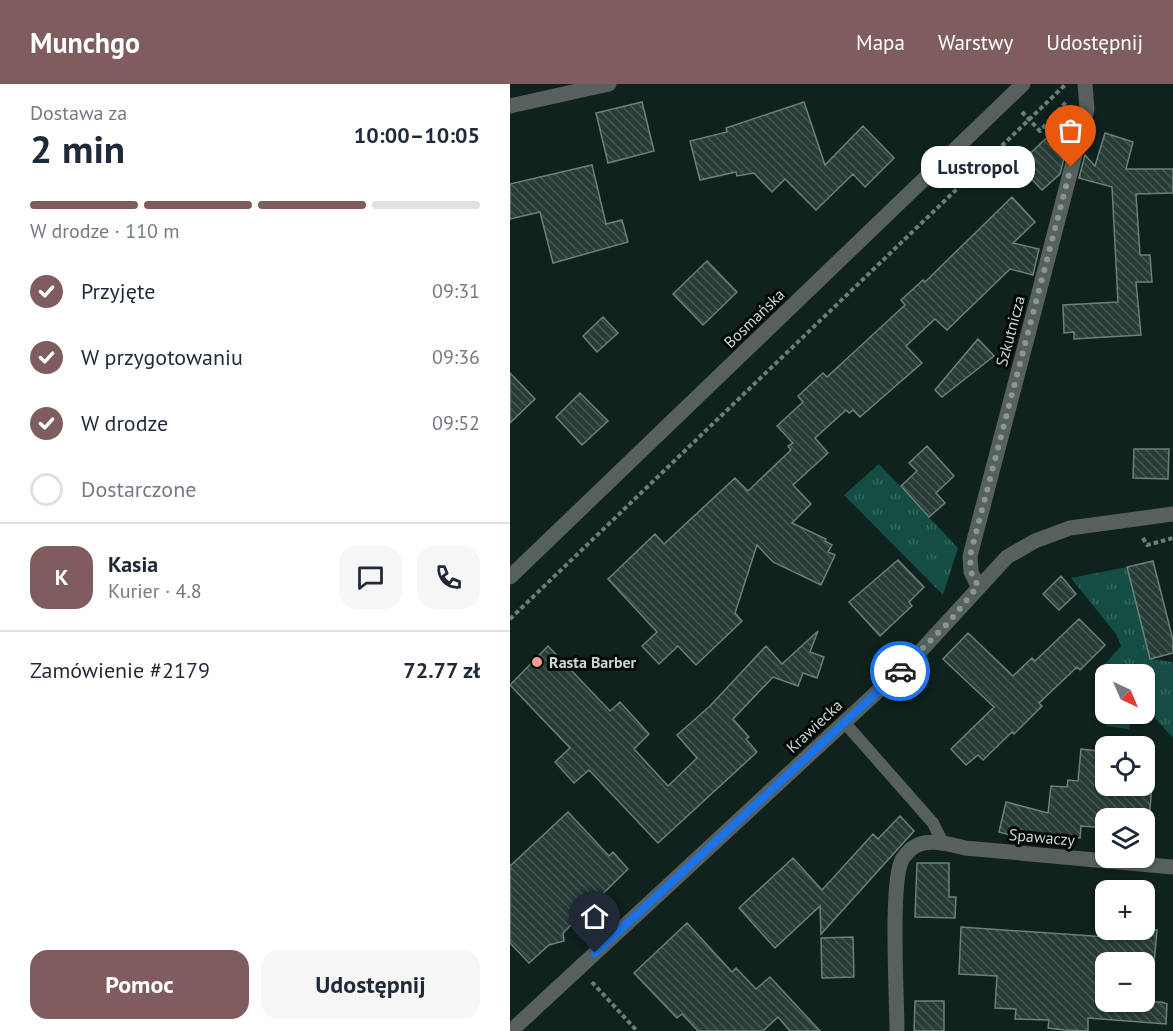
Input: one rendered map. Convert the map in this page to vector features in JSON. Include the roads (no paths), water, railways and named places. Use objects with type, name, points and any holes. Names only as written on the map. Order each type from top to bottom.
[{"type":"street","points":[[510,106],[609,84]]},
{"type":"street","name":"Szkutnicza","points":[[978,586],[971,572],[970,556],[1087,110],[1085,84]]},
{"type":"street","name":"Bosmańska","points":[[510,577],[1020,86]]},
{"type":"street","name":"Krawiecka","points":[[511,1031],[917,655],[1007,557],[1070,528],[1173,514]]},
{"type":"street","name":"Spawaczy","points":[[897,1031],[896,885],[902,860],[922,843],[943,843],[965,848],[1173,867]]},
{"type":"lane","points":[[844,722],[933,823],[943,843]]},
{"type":"place","name":"Lustropol","points":[[1071,167]]},
{"type":"place","name":"Rasta Barber","points":[[537,662]]}]
